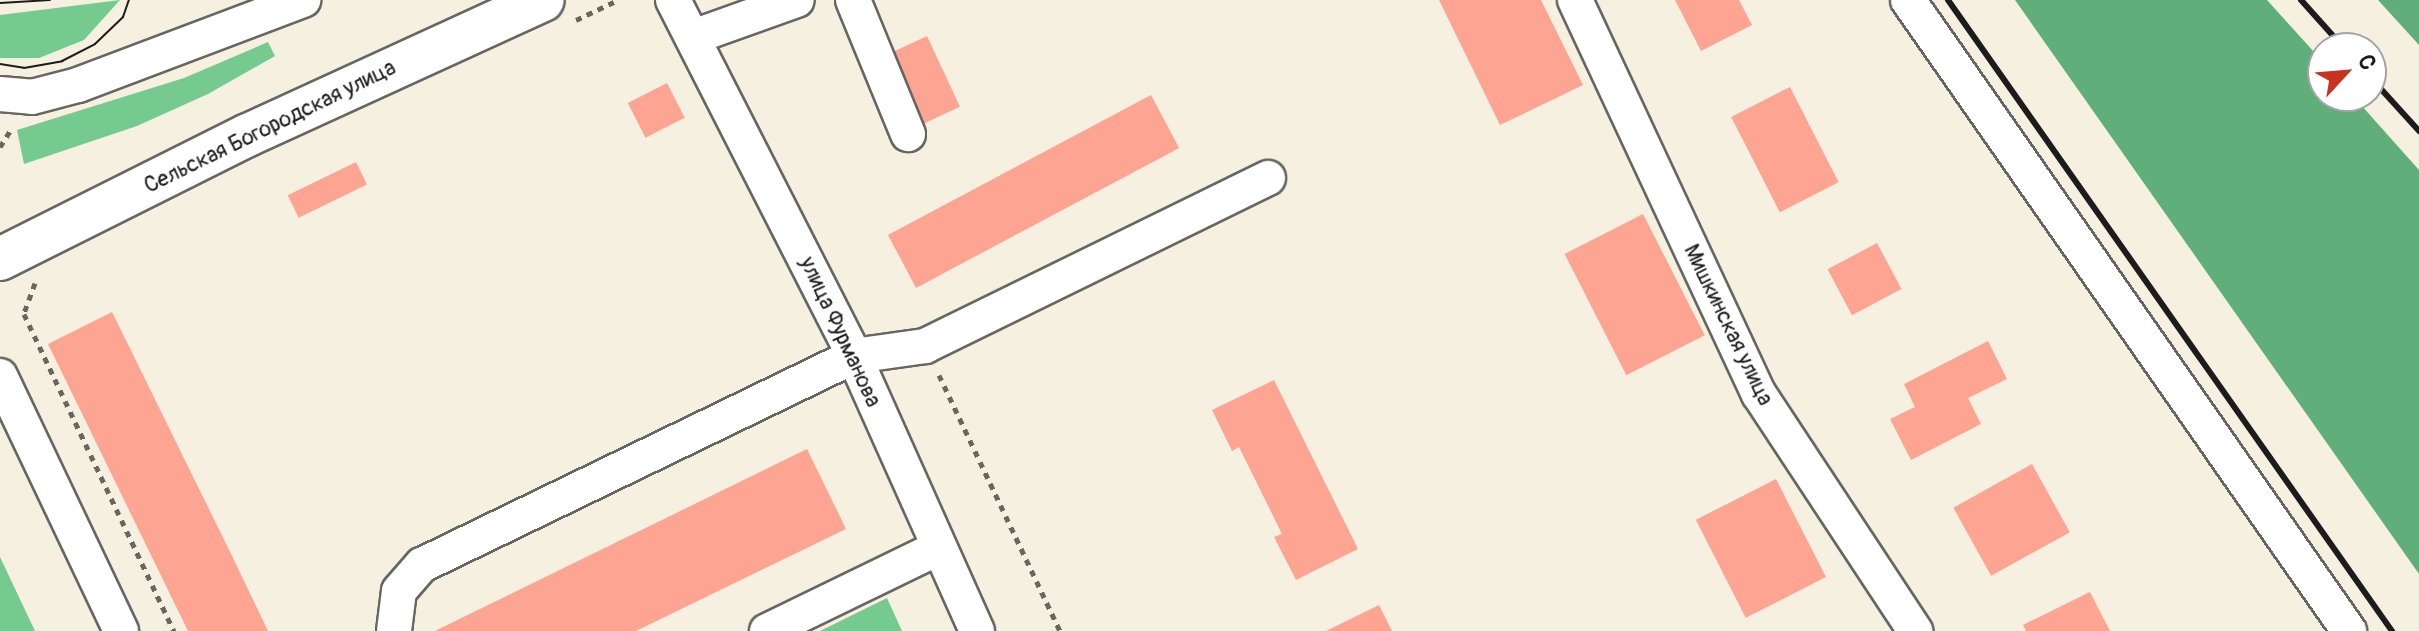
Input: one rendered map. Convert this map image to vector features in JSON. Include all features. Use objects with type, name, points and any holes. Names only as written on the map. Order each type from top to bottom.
[{"type":"main road","name":"Сельская Богородская улица","points":[[0,259],[248,135],[543,0]]},
{"type":"street","points":[[0,94],[32,97],[78,85],[303,0]]},
{"type":"street","name":"улица Фурманова","points":[[673,0],[854,356],[936,549],[977,631]]},
{"type":"street","points":[[693,37],[797,0]]},
{"type":"street","points":[[853,0],[908,134]]},
{"type":"street","name":"Мишкинская улица","points":[[1575,0],[1759,394],[1915,631]]},
{"type":"street","points":[[1908,0],[2349,631]]},
{"type":"street","points":[[394,631],[399,591],[422,565],[854,356],[925,346],[1268,178]]},
{"type":"street","points":[[0,376],[121,631]]},
{"type":"street","points":[[767,631],[936,549]]},
{"type":"path","points":[[36,281],[24,314],[174,631]]},
{"type":"path","points":[[925,346],[1060,631]]},
{"type":"green space","points":[[120,0],[84,40],[39,58],[0,58],[0,15]]},
{"type":"green space","points":[[2015,0],[2267,0],[2307,44],[2307,112],[2367,112],[2419,170],[2419,574]]},
{"type":"green space","points":[[2378,0],[2419,0],[2419,45]]},
{"type":"green space","points":[[268,42],[275,56],[208,94],[137,126],[24,164],[17,130],[184,78]]},
{"type":"green space","points":[[0,557],[35,631],[0,631]]},
{"type":"green space","points":[[887,598],[902,631],[820,631]]},
{"type":"building","points":[[1439,0],[1541,0],[1583,85],[1500,125]]},
{"type":"building","points":[[1675,0],[1739,0],[1752,25],[1701,51]]},
{"type":"building","points":[[927,36],[960,107],[922,124],[889,54]]},
{"type":"building","points":[[667,83],[685,118],[646,138],[628,103]]},
{"type":"building","points":[[1790,87],[1839,182],[1780,212],[1731,117]]},
{"type":"building","points":[[1151,95],[1179,148],[916,288],[888,235]]},
{"type":"building","points":[[356,162],[367,184],[299,218],[288,195]]},
{"type":"building","points":[[1643,214],[1705,335],[1626,375],[1565,254]]},
{"type":"building","points":[[1877,243],[1901,289],[1852,315],[1828,269]]},
{"type":"building","points":[[112,312],[268,631],[188,631],[48,344]]},
{"type":"building","points":[[1988,341],[2007,379],[1968,398],[1981,424],[1911,460],[1890,419],[1915,407],[1904,384]]},
{"type":"building","points":[[1274,380],[1358,549],[1296,580],[1274,537],[1282,534],[1239,447],[1232,451],[1212,410]]},
{"type":"building","points":[[807,449],[846,529],[636,631],[435,631]]},
{"type":"building","points":[[2032,464],[2070,532],[1991,576],[1953,508]]},
{"type":"building","points":[[1776,479],[1826,577],[1746,618],[1696,520]]},
{"type":"building","points":[[2090,592],[2110,631],[2026,631],[2023,625]]},
{"type":"building","points":[[1379,605],[1392,631],[1326,631]]},
{"type":"tram line","points":[[0,3],[50,0]]},
{"type":"tram line","points":[[0,64],[24,68],[62,61],[95,44],[123,17],[129,0]]},
{"type":"railway","points":[[1948,0],[2392,631]]},
{"type":"railway","points":[[2301,0],[2330,32]]},
{"type":"railway","points":[[2387,96],[2419,131]]}]
